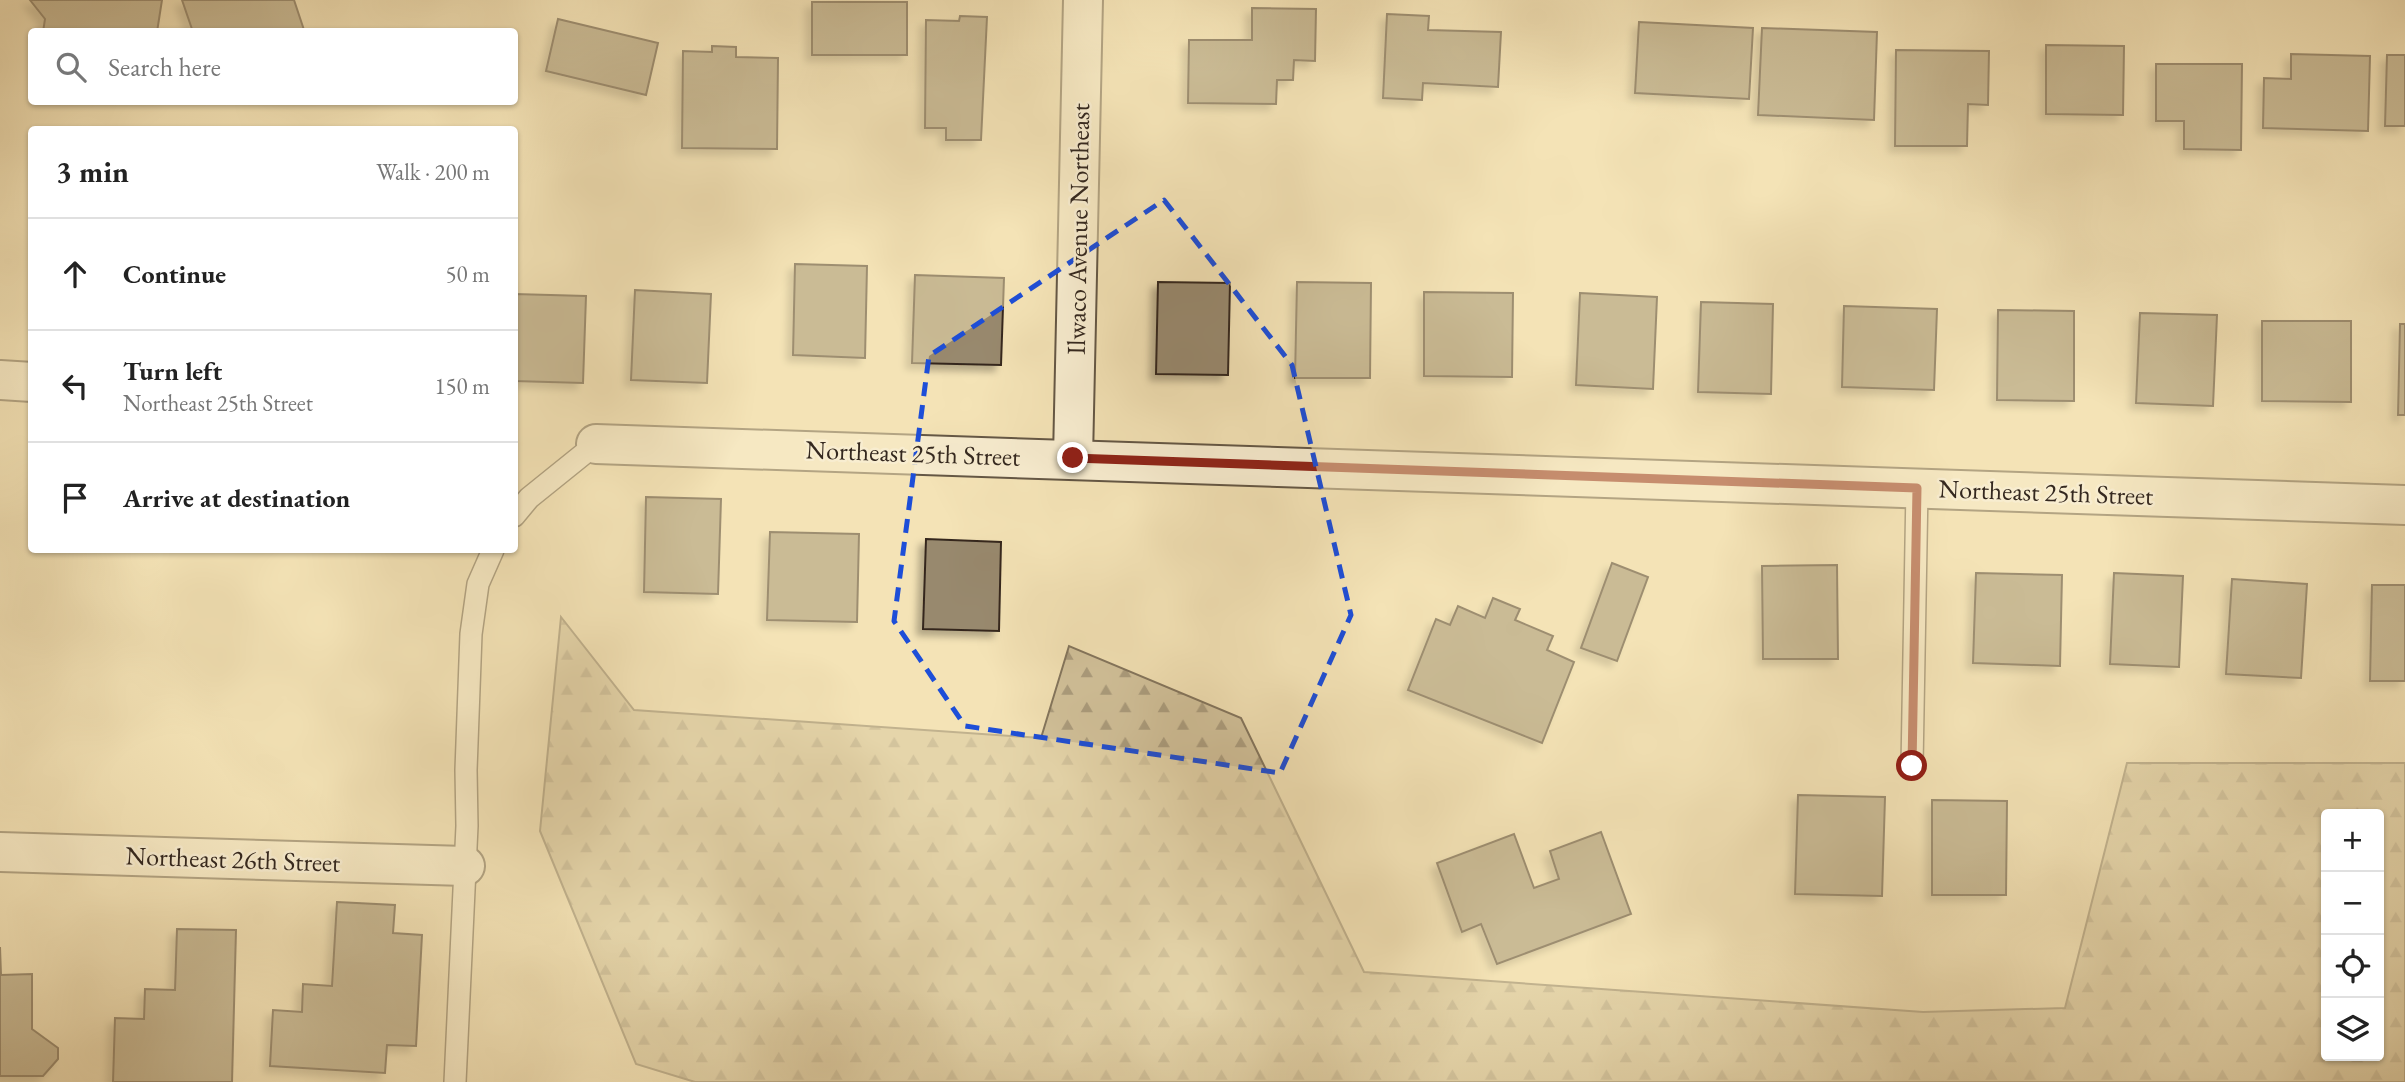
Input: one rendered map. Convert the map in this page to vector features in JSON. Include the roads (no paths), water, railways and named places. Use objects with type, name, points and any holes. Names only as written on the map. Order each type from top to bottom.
[{"type":"street","name":"Ilwaco Avenue Northeast","points":[[1073,458],[1083,0]]},
{"type":"street","points":[[0,380],[28,382]]},
{"type":"street","name":"Northeast 25th Street","points":[[596,444],[2405,505]]},
{"type":"street","name":"Northeast 26th Street","points":[[0,852],[466,866]]},
{"type":"lane","points":[[518,511],[528,498],[596,444]]},
{"type":"lane","points":[[1912,766],[1917,488]]},
{"type":"lane","points":[[455,1082],[466,866],[471,634],[478,583],[492,553]]}]
